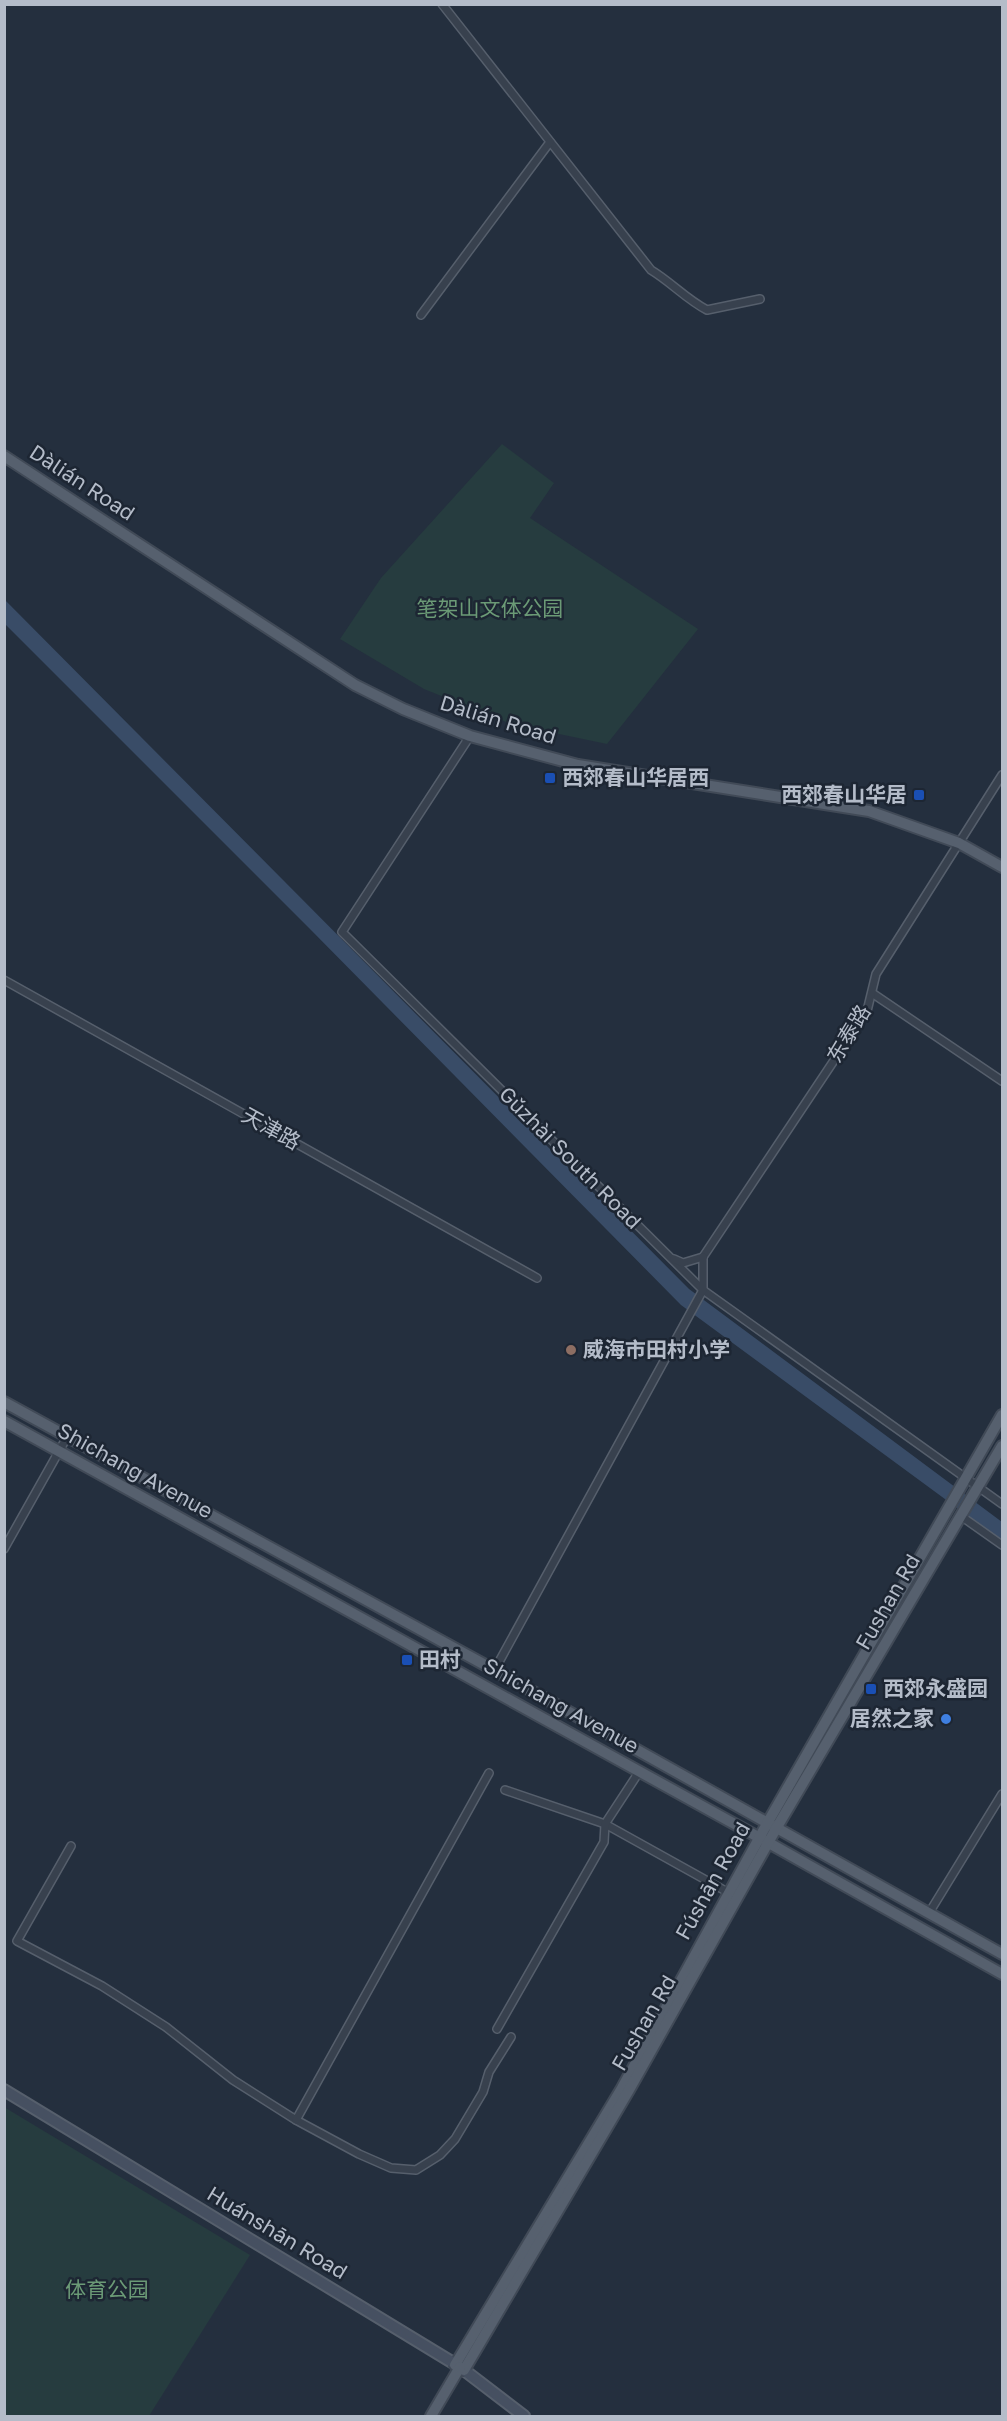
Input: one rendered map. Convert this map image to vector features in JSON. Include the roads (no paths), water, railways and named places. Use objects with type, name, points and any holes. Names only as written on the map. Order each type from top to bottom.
[{"type":"main road","name":"Dàlián Road","points":[[4,456],[355,685],[403,709],[470,736],[578,765],[869,810],[959,843],[1002,867]]},
{"type":"main road","name":"Shichang Avenue","points":[[4,1402],[772,1824],[1002,1954]]},
{"type":"main road","name":"Fúshān Road","points":[[772,1824],[1002,1416]]},
{"type":"main road","name":"Shichang Avenue","points":[[4,1421],[764,1840],[1002,1974]]},
{"type":"main road","name":"Fushan Rd","points":[[431,2416],[628,2091],[772,1824],[1002,1446]]},
{"type":"main road","name":"Huánshān Road","points":[[4,2090],[460,2367],[524,2416]]},
{"type":"street","points":[[442,4],[651,270],[670,282],[687,299],[706,310],[760,299]]},
{"type":"street","points":[[421,315],[550,142]]},
{"type":"street","name":"Gǔzhài South Road","points":[[470,736],[342,932],[671,1258],[701,1292],[977,1490],[1002,1504]]},
{"type":"street","name":"东泰路","points":[[703,1257],[867,1011],[876,974],[1002,775]]},
{"type":"street","name":"天津路","points":[[4,980],[537,1278]]},
{"type":"street","points":[[872,993],[1002,1081]]},
{"type":"street","points":[[494,1671],[701,1292],[703,1257],[683,1263],[671,1258]]},
{"type":"street","points":[[4,1549],[67,1437]]},
{"type":"street","points":[[961,1516],[1002,1545]]},
{"type":"street","points":[[497,2029],[604,1842],[605,1824],[639,1772]]},
{"type":"street","points":[[296,2120],[489,1773]]},
{"type":"street","points":[[505,1790],[605,1824],[733,1895]]},
{"type":"street","points":[[929,1912],[1002,1794]]},
{"type":"street","points":[[71,1846],[17,1941],[120,1998],[166,2027],[233,2080],[296,2120],[359,2154],[391,2168],[416,2170],[440,2155],[455,2139],[483,2092],[489,2072],[511,2037]]},
{"type":"water","points":[[4,599],[689,1289],[1002,1522],[1002,1541],[681,1305],[5,624]]},
{"type":"place","name":"西郊春山华居西","points":[[550,778]]},
{"type":"place","name":"西郊春山华居","points":[[919,795]]},
{"type":"place","name":"威海市田村小学","points":[[571,1350]]},
{"type":"place","name":"田村","points":[[407,1660]]},
{"type":"place","name":"西郊永盛园","points":[[871,1689]]},
{"type":"place","name":"居然之家","points":[[946,1719]]},
{"type":"park label","name":"笔架山文体公园","points":[[490,609]]},
{"type":"park label","name":"体育公园","points":[[107,2290]]}]
